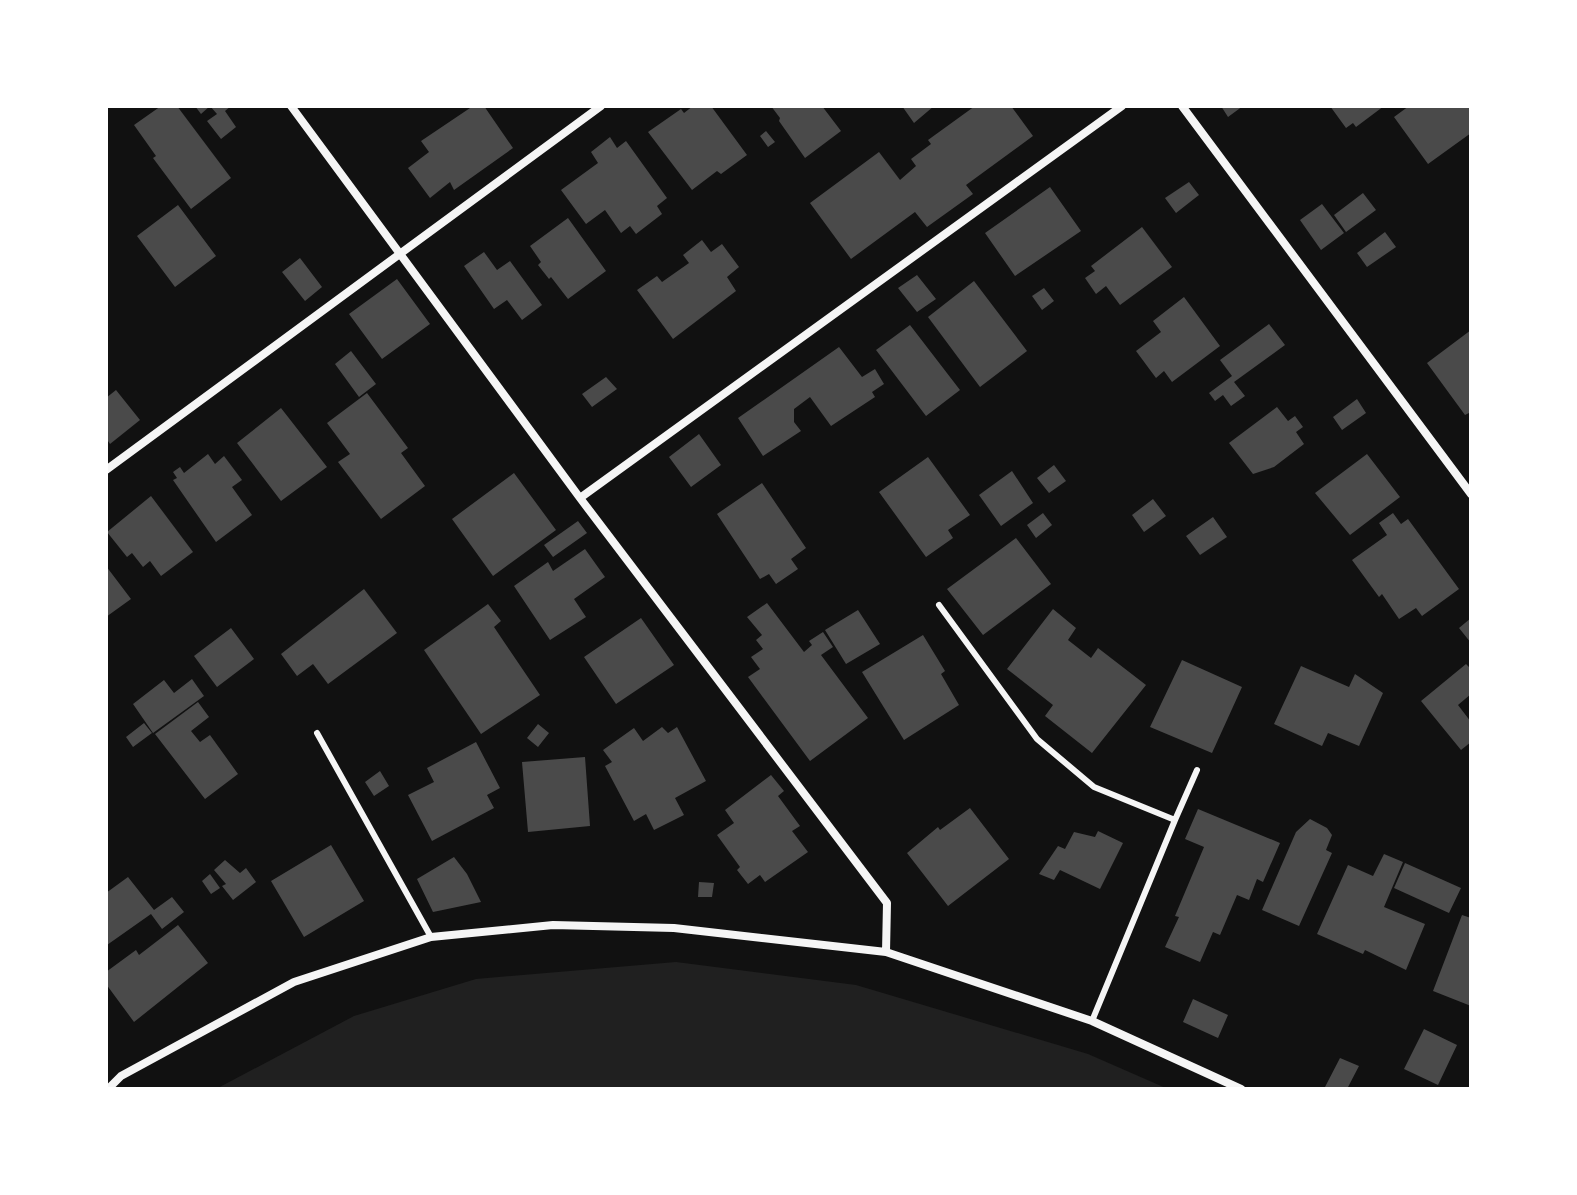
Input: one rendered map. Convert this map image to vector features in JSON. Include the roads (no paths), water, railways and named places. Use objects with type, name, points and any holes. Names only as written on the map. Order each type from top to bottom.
[{"type":"street","points":[[291,106],[580,498],[887,903],[886,952]]},
{"type":"street","points":[[106,470],[601,106]]},
{"type":"street","points":[[580,498],[1122,106]]},
{"type":"street","points":[[1182,106],[1471,494]]},
{"type":"street","points":[[108,1089],[121,1076],[294,982],[431,937],[553,925],[674,928],[886,952],[1092,1021],[1241,1089]]},
{"type":"lane","points":[[939,605],[1037,739],[1094,787],[1175,820]]},
{"type":"lane","points":[[317,733],[431,937]]},
{"type":"lane","points":[[1092,1021],[1197,770]]}]
